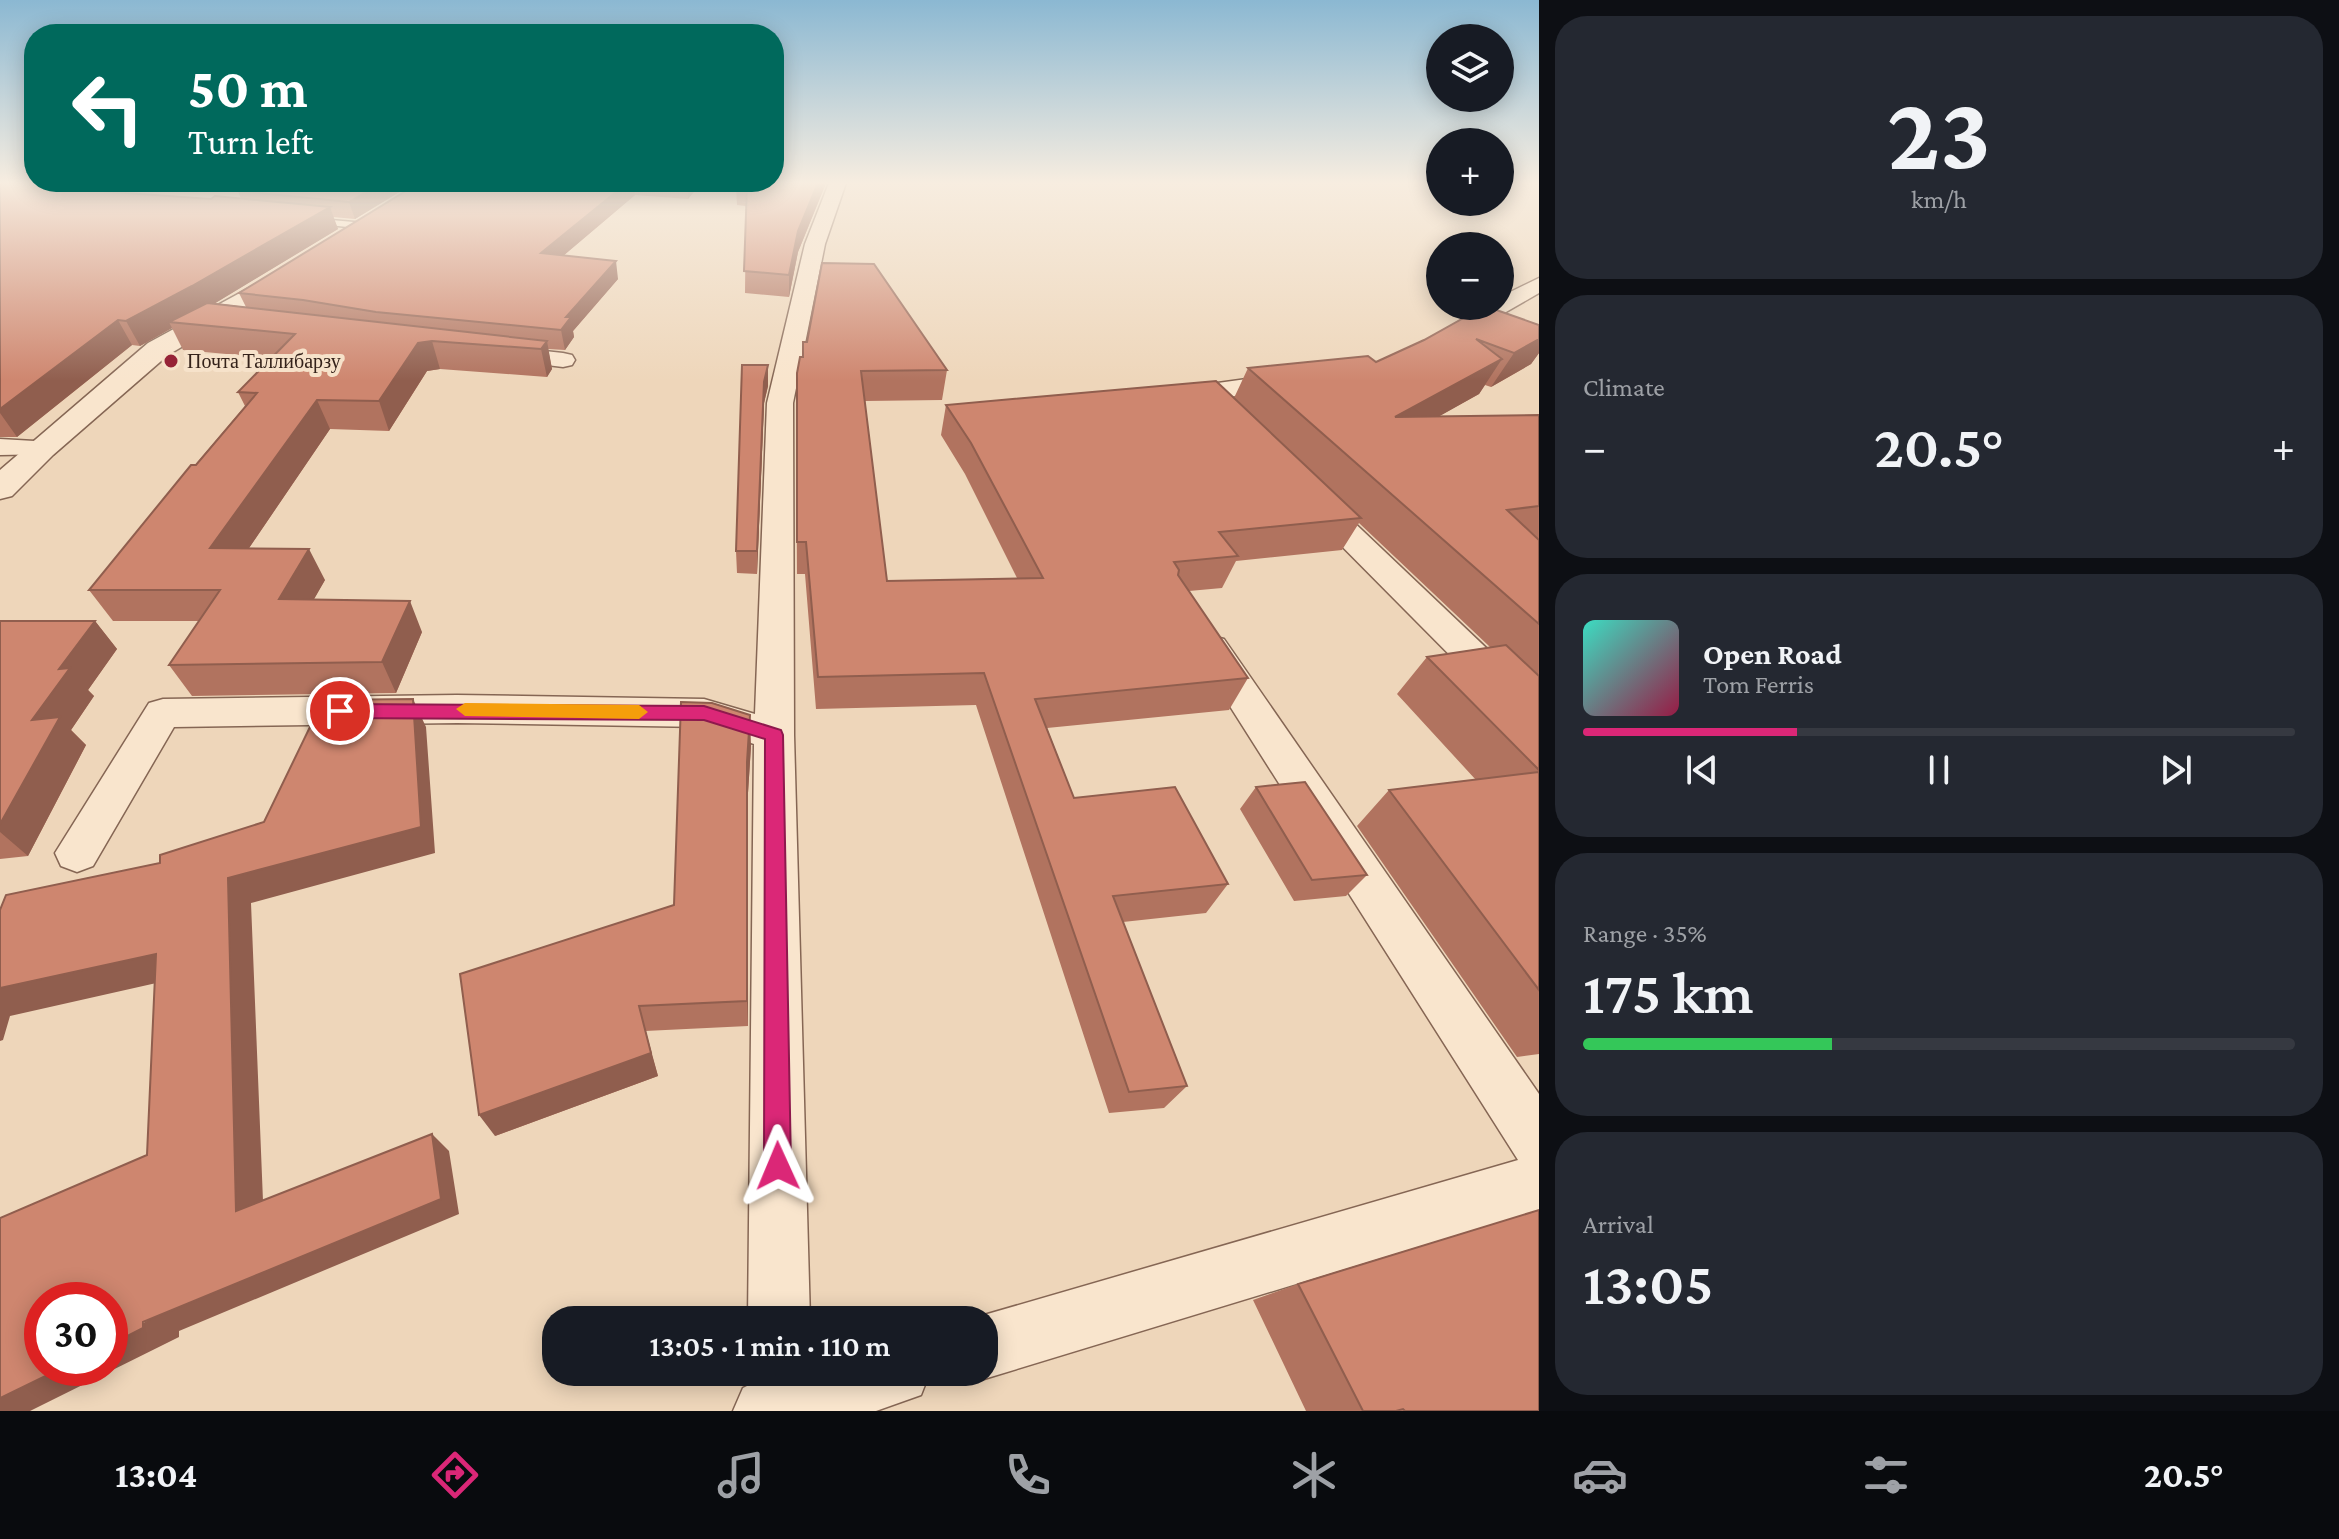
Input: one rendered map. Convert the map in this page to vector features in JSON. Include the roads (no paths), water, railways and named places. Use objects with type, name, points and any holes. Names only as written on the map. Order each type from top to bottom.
[{"type":"street","points":[[0,489],[42,448],[158,349],[329,249]]},
{"type":"street","points":[[779,1306],[774,735],[780,403],[814,249]]},
{"type":"street","points":[[1433,344],[1539,284]]},
{"type":"street","points":[[214,319],[255,323]]},
{"type":"street","points":[[480,351],[563,360]]},
{"type":"street","points":[[1247,436],[1203,393],[1320,377]]},
{"type":"street","points":[[0,447],[42,448]]},
{"type":"street","points":[[1292,480],[1539,721]]},
{"type":"street","points":[[1192,619],[1539,1142]]},
{"type":"street","points":[[77,853],[163,713],[457,709],[704,713],[774,735]]},
{"type":"street","points":[[998,1343],[1539,1182]]},
{"type":"street","points":[[775,1397],[829,1386]]},
{"type":"place","name":"Почта Таллибарзу","points":[[171,361]]}]
